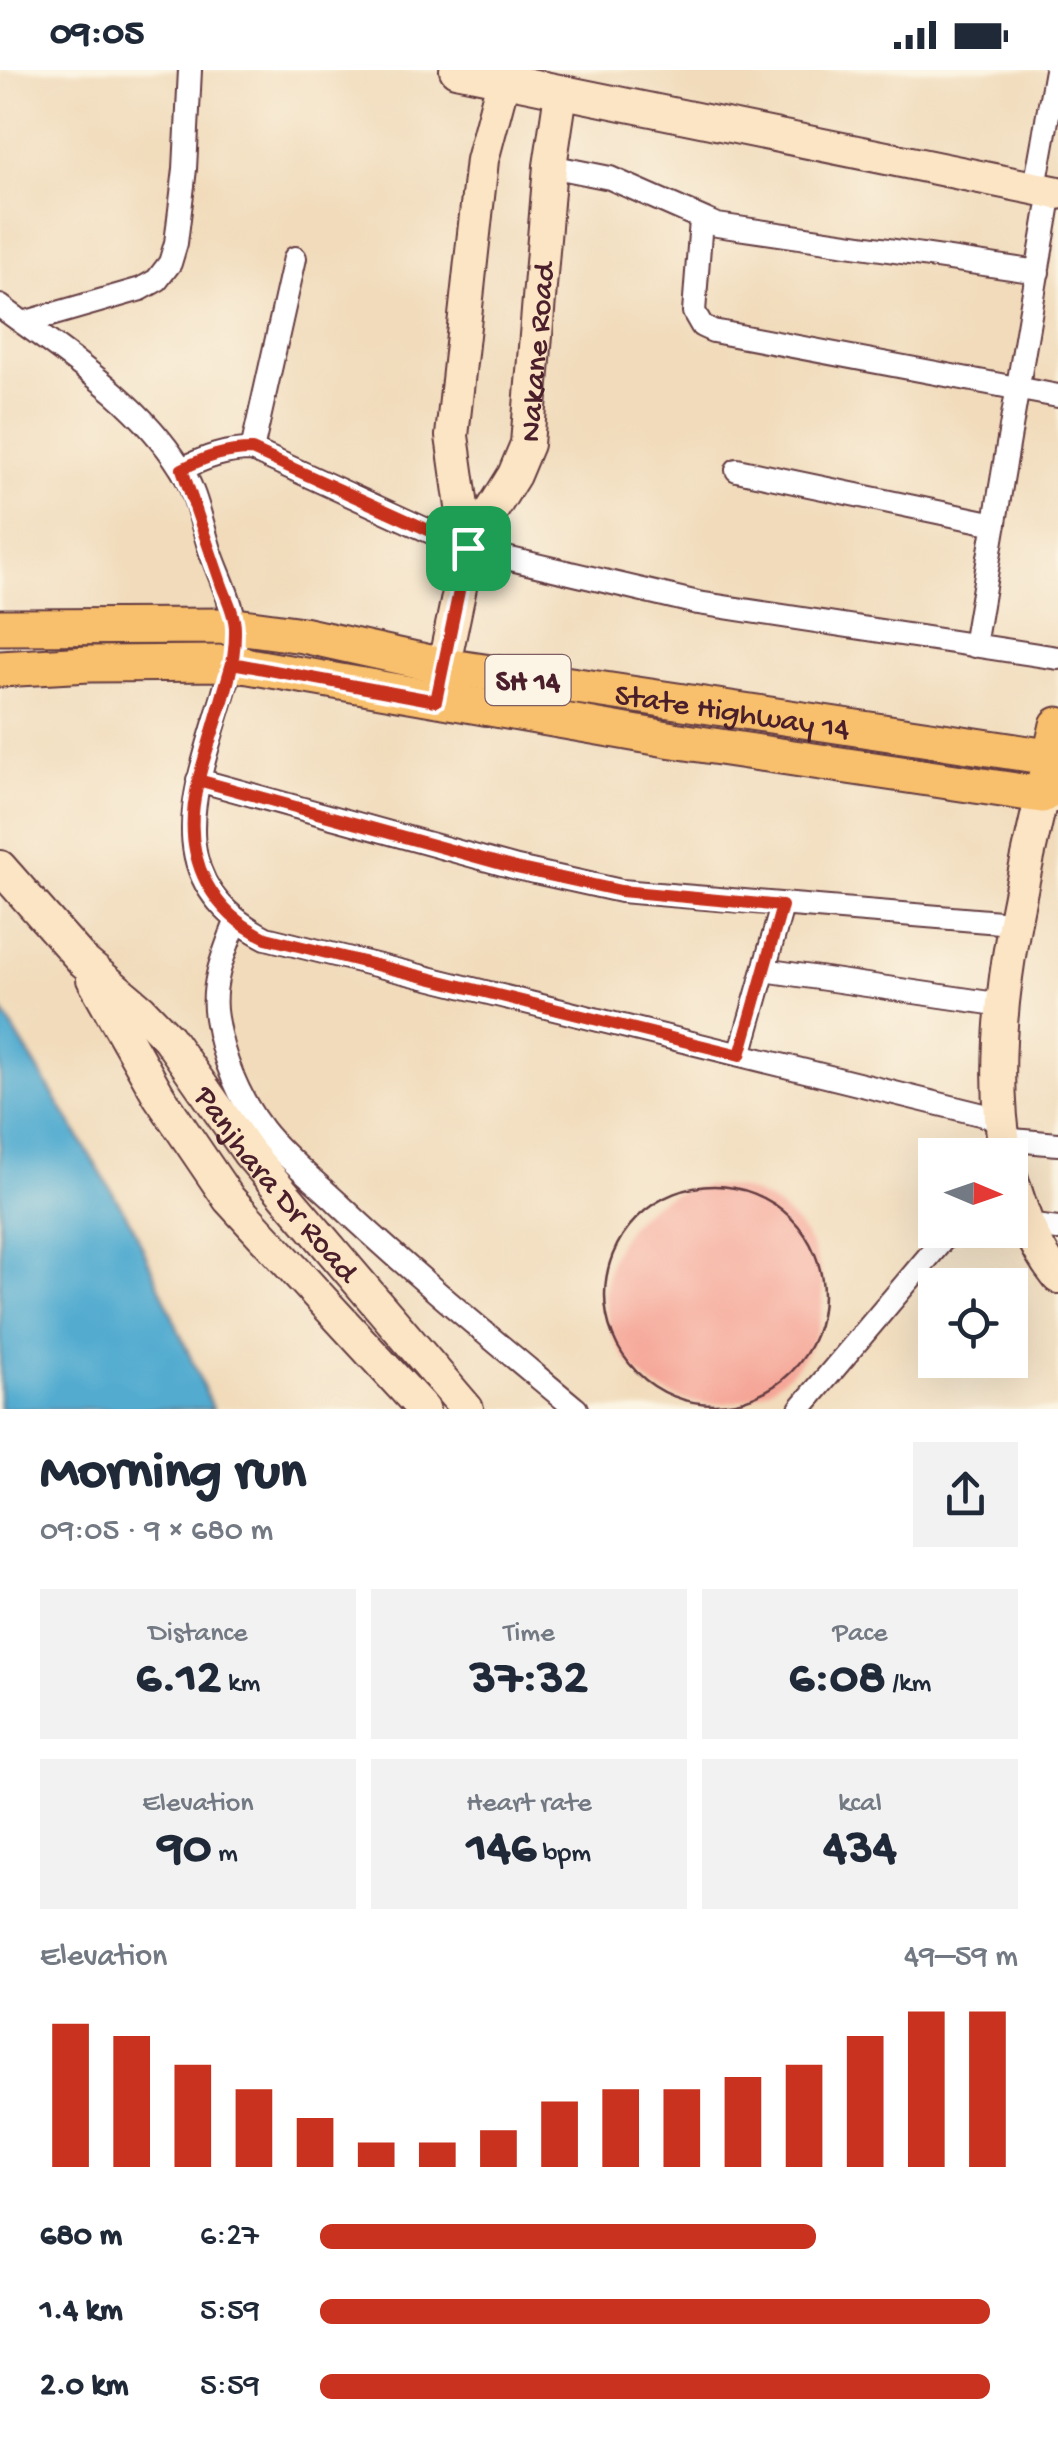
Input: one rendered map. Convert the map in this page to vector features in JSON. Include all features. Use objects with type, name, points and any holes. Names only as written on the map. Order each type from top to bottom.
[{"type":"main road","name":"State Highway 14","points":[[3,627],[236,626],[303,635],[444,666],[1055,747]]},
{"type":"main road","name":"State Highway 14","points":[[6,669],[232,663],[436,701],[1042,795]]},
{"type":"main road","points":[[1042,795],[1055,747]]},
{"type":"street","points":[[23,323],[142,288],[158,280],[170,264],[185,169],[190,70]]},
{"type":"street","points":[[456,70],[532,82],[1048,190]]},
{"type":"street","points":[[974,646],[1038,272],[1056,70]]},
{"type":"street","points":[[468,548],[452,436],[482,160],[532,82]]},
{"type":"street","name":"Nakane Road","points":[[436,701],[468,548],[514,475],[527,444],[550,166],[532,82]]},
{"type":"street","points":[[550,166],[610,178],[701,220],[1038,272]]},
{"type":"street","points":[[701,220],[694,312],[702,326],[713,332],[1058,396]]},
{"type":"street","points":[[252,450],[295,258]]},
{"type":"street","points":[[0,306],[103,382],[142,420],[182,469],[236,626],[232,663],[198,780],[192,816],[195,860],[214,898],[236,922],[266,938],[740,1055],[1003,1138],[1003,1005],[1012,924],[1042,795]]},
{"type":"street","points":[[182,469],[208,456],[252,450],[468,548],[698,603],[1058,658]]},
{"type":"street","points":[[737,470],[995,524]]},
{"type":"street","points":[[198,780],[516,868],[621,891],[1012,924]]},
{"type":"street","name":"Panjhara Dr Road","points":[[0,866],[83,962],[168,1038],[208,1098],[276,1163],[467,1409]]},
{"type":"street","points":[[740,1055],[782,906]]},
{"type":"street","points":[[236,922],[214,992],[222,1048],[276,1163],[576,1409]]},
{"type":"street","name":"Panjhara Dr Road","points":[[83,962],[159,1096],[229,1199],[423,1409]]},
{"type":"street","points":[[764,970],[1003,1005]]},
{"type":"street","points":[[1028,1141],[1058,1144]]},
{"type":"street","points":[[229,1199],[276,1163]]},
{"type":"street","points":[[1028,1203],[1042,1227],[1040,1255],[1058,1277]]},
{"type":"street","points":[[800,1409],[936,1248]]},
{"type":"water","points":[[0,1007],[133,1226],[213,1409],[0,1409]]},
{"type":"building","points":[[714,1186],[756,1194],[791,1218],[815,1253],[823,1295],[815,1337],[791,1372],[756,1396],[714,1404],[672,1396],[637,1372],[613,1337],[605,1295],[613,1253],[637,1218],[672,1194]]},
{"type":"route","points":[[468,548],[252,450],[208,456],[182,469],[236,626],[232,663],[198,780],[192,816],[195,860],[214,898],[236,922],[266,938],[740,1055],[782,906],[621,891],[516,868],[198,780],[232,663],[436,701],[468,548]]}]
